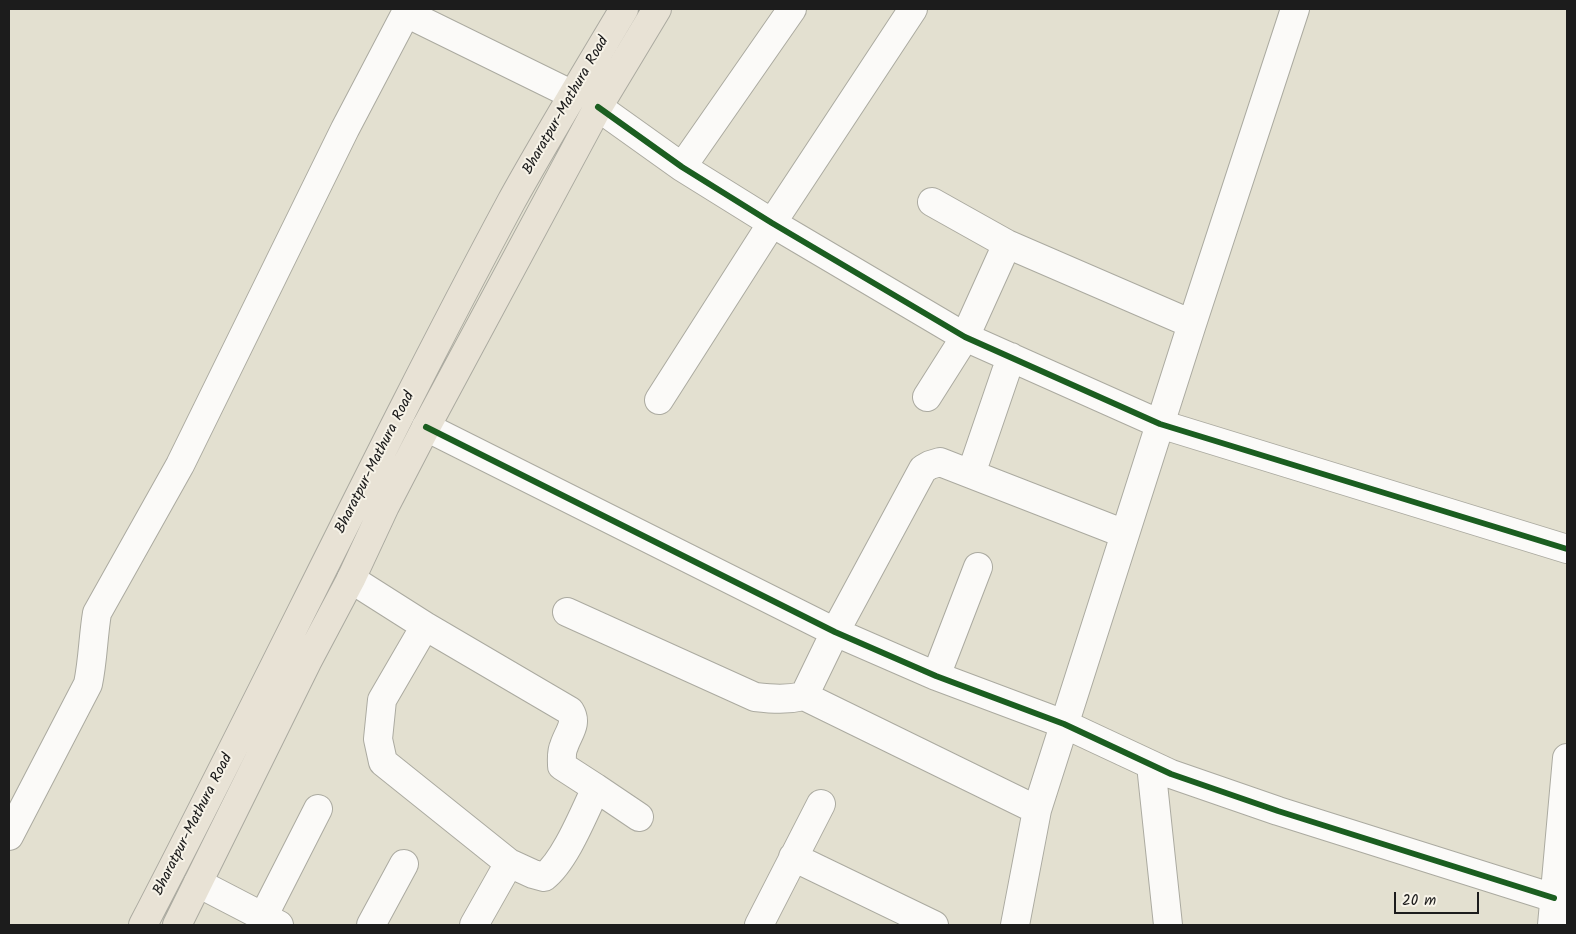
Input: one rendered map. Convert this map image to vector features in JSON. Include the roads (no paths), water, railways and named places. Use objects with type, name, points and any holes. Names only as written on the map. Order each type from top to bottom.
[{"type":"highway","name":"Bharatpur-Mathura Road","points":[[143,925],[401,412],[512,200],[624,9]]},
{"type":"highway","name":"Bharatpur-Mathura Road","points":[[177,925],[426,427],[598,107],[657,9]]},
{"type":"highway","points":[[512,200],[539,217]]},
{"type":"highway","points":[[290,635],[315,647]]},
{"type":"street","points":[[682,166],[792,9]]},
{"type":"street","points":[[659,400],[772,223],[913,9]]},
{"type":"street","points":[[1015,925],[1037,810],[1192,324],[1296,9]]},
{"type":"street","points":[[9,836],[88,684],[97,613],[180,465],[345,129],[407,11],[573,95]]},
{"type":"street","points":[[598,107],[682,166],[772,223],[965,337],[1160,424],[1567,548]]},
{"type":"street","points":[[932,202],[1007,244],[1192,324]]},
{"type":"street","points":[[927,397],[965,337],[1007,244]]},
{"type":"street","points":[[971,474],[1011,357]]},
{"type":"street","points":[[426,427],[835,632],[936,676],[1064,724],[1171,774],[1278,811],[1554,898]]},
{"type":"street","points":[[804,696],[835,632],[923,469],[930,465],[940,462],[1125,534]]},
{"type":"street","points":[[936,676],[978,567]]},
{"type":"street","points":[[351,579],[425,626],[570,711],[573,716],[573,726],[564,745],[562,766],[639,817]]},
{"type":"street","points":[[567,612],[755,696],[778,700],[804,696],[1037,810]]},
{"type":"street","points":[[425,626],[382,700],[378,739],[383,762],[509,863],[544,877],[552,871],[560,860],[596,788]]},
{"type":"street","points":[[1552,925],[1567,758]]},
{"type":"street","points":[[1152,765],[1168,925]]},
{"type":"street","points":[[759,925],[821,804]]},
{"type":"street","points":[[198,883],[272,921],[318,809]]},
{"type":"street","points":[[793,857],[934,925]]},
{"type":"street","points":[[474,925],[509,863]]},
{"type":"street","points":[[371,925],[404,864]]}]
